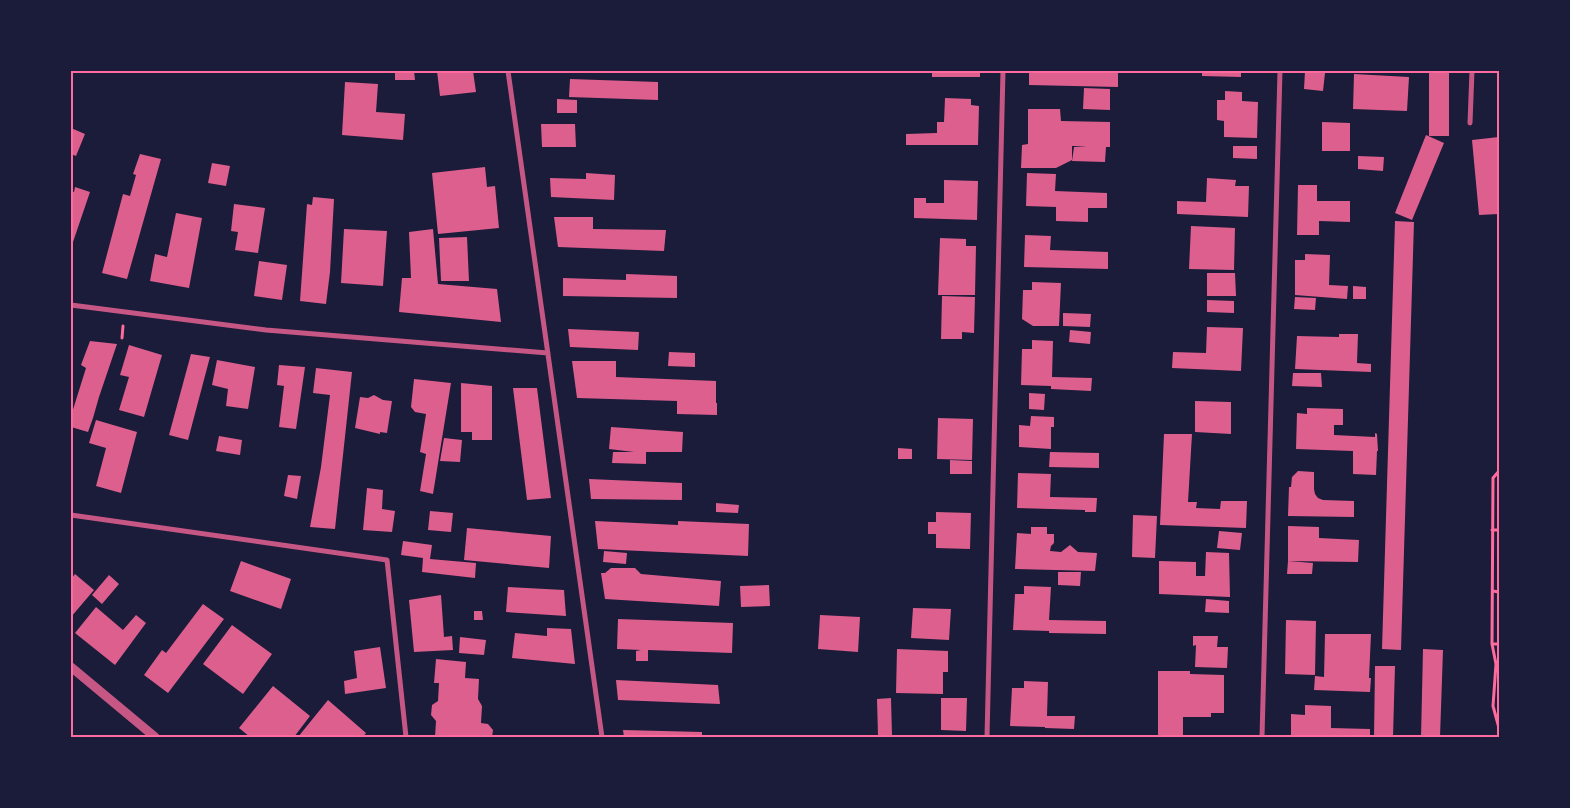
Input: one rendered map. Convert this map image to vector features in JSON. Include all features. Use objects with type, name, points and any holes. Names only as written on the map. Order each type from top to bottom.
[{"type":"street","points":[[508,71],[602,737]]},
{"type":"street","points":[[987,737],[1003,71]]},
{"type":"street","points":[[1262,737],[1280,71]]},
{"type":"street","points":[[1470,123],[1472,71]]},
{"type":"street","points":[[71,305],[266,330],[548,353]]},
{"type":"street","points":[[71,515],[387,560],[406,737]]},
{"type":"street","points":[[71,667],[155,737]]},
{"type":"path","points":[[1499,471],[1493,478],[1492,530],[1492,644],[1496,664],[1493,706],[1499,728]]},
{"type":"path","points":[[1492,530],[1499,530]]},
{"type":"path","points":[[1493,591],[1499,592]]},
{"type":"path","points":[[1492,644],[1499,644]]},
{"type":"building","points":[[395,71],[414,71],[415,80],[395,80]]},
{"type":"building","points":[[437,71],[473,71],[476,92],[440,96]]},
{"type":"building","points":[[932,71],[980,71],[980,77],[932,77]]},
{"type":"building","points":[[1029,71],[1118,73],[1118,87],[1029,85]]},
{"type":"building","points":[[1202,71],[1241,71],[1241,77],[1202,76]]},
{"type":"building","points":[[1305,71],[1325,73],[1323,91],[1304,89]]},
{"type":"building","points":[[1429,71],[1449,71],[1449,136],[1429,136]]},
{"type":"building","points":[[1354,74],[1409,77],[1407,111],[1353,109]]},
{"type":"building","points":[[570,79],[658,82],[658,100],[569,97]]},
{"type":"building","points":[[345,82],[378,84],[376,112],[405,114],[403,140],[342,135]]},
{"type":"building","points":[[1084,88],[1110,89],[1110,110],[1083,109]]},
{"type":"building","points":[[1225,91],[1242,92],[1242,101],[1258,102],[1257,138],[1224,137],[1224,121],[1217,120],[1217,100],[1225,100]]},
{"type":"building","points":[[945,98],[971,99],[971,105],[979,106],[978,145],[906,145],[906,134],[937,133],[937,122],[944,122]]},
{"type":"building","points":[[557,99],[577,100],[577,113],[557,113]]},
{"type":"building","points":[[1028,109],[1060,109],[1061,121],[1110,122],[1110,147],[1106,147],[1105,162],[1072,161],[1074,147],[1087,146],[1072,146],[1072,160],[1056,168],[1021,168],[1022,145],[1028,144]]},
{"type":"building","points":[[1322,122],[1350,123],[1350,151],[1322,151]]},
{"type":"building","points":[[541,124],[575,124],[576,147],[542,147]]},
{"type":"building","points":[[71,128],[85,134],[76,156],[71,154]]},
{"type":"building","points":[[1426,135],[1444,143],[1412,220],[1395,213]]},
{"type":"building","points":[[1499,137],[1499,214],[1479,215],[1472,140]]},
{"type":"building","points":[[1233,146],[1257,146],[1257,159],[1233,158]]},
{"type":"building","points":[[140,154],[161,159],[127,279],[102,273],[123,194],[130,196],[136,175],[133,174]]},
{"type":"building","points":[[1358,156],[1384,157],[1383,171],[1358,169]]},
{"type":"building","points":[[212,163],[230,166],[226,186],[208,183]]},
{"type":"building","points":[[485,167],[487,187],[495,186],[499,228],[438,234],[432,173]]},
{"type":"building","points":[[586,173],[615,175],[614,200],[551,197],[550,178],[586,179]]},
{"type":"building","points":[[1027,173],[1056,174],[1055,191],[1107,193],[1107,208],[1088,208],[1088,222],[1056,221],[1056,207],[1026,206]]},
{"type":"building","points":[[1207,178],[1236,180],[1235,186],[1249,186],[1248,217],[1177,214],[1177,201],[1206,202]]},
{"type":"building","points":[[944,180],[978,181],[977,220],[914,218],[914,198],[926,198],[926,203],[944,203]]},
{"type":"building","points":[[1298,185],[1317,185],[1317,201],[1350,201],[1350,222],[1319,221],[1319,235],[1297,235]]},
{"type":"building","points":[[75,187],[90,192],[72,245],[71,191],[74,192]]},
{"type":"building","points":[[313,197],[334,199],[330,272],[326,304],[300,301],[307,204],[312,205]]},
{"type":"building","points":[[234,204],[265,208],[258,253],[235,250],[238,232],[231,231]]},
{"type":"building","points":[[176,213],[202,218],[189,288],[150,281],[155,254],[167,257]]},
{"type":"building","points":[[554,217],[593,217],[593,229],[666,230],[664,251],[558,247]]},
{"type":"building","points":[[1395,221],[1414,222],[1401,650],[1382,649]]},
{"type":"building","points":[[1191,226],[1235,228],[1234,270],[1189,269]]},
{"type":"building","points":[[344,229],[387,231],[383,286],[341,283]]},
{"type":"building","points":[[433,229],[438,284],[497,289],[501,322],[399,312],[402,278],[411,278],[409,232]]},
{"type":"building","points":[[1025,235],[1051,236],[1050,250],[1108,252],[1108,269],[1024,267]]},
{"type":"building","points":[[467,237],[469,281],[441,281],[439,238]]},
{"type":"building","points":[[940,238],[966,239],[966,246],[976,246],[975,295],[938,295]]},
{"type":"building","points":[[1305,254],[1330,255],[1329,285],[1348,286],[1347,299],[1295,295],[1295,260],[1305,260]]},
{"type":"building","points":[[259,261],[287,265],[282,300],[254,296]]},
{"type":"building","points":[[1207,273],[1235,273],[1236,296],[1207,296]]},
{"type":"building","points":[[626,274],[677,276],[677,298],[563,296],[563,278],[626,280]]},
{"type":"building","points":[[1032,282],[1061,283],[1059,326],[1033,326],[1022,319],[1023,290],[1032,290]]},
{"type":"building","points":[[1353,286],[1366,287],[1366,299],[1353,299]]},
{"type":"building","points":[[942,296],[975,297],[974,333],[962,332],[962,339],[941,339]]},
{"type":"building","points":[[1295,297],[1316,298],[1315,310],[1294,309]]},
{"type":"building","points":[[1207,300],[1234,301],[1234,313],[1207,312]]},
{"type":"building","points":[[1063,313],[1091,314],[1090,327],[1063,326]]},
{"type":"building","points":[[1207,327],[1243,328],[1241,371],[1172,368],[1173,352],[1206,353]]},
{"type":"building","points":[[568,329],[639,332],[638,350],[570,347]]},
{"type":"building","points":[[1070,330],[1091,332],[1090,344],[1069,342]]},
{"type":"building","points":[[1339,334],[1358,334],[1357,363],[1371,364],[1371,372],[1295,369],[1297,336],[1339,337]]},
{"type":"building","points":[[1032,340],[1053,341],[1052,377],[1092,378],[1091,391],[1051,389],[1051,386],[1021,385],[1022,349],[1032,349]]},
{"type":"building","points":[[90,341],[117,344],[88,432],[71,427],[71,416],[86,368],[81,365]]},
{"type":"building","points":[[129,345],[162,355],[144,417],[119,410],[129,377],[120,375]]},
{"type":"building","points":[[669,352],[695,353],[695,367],[668,366]]},
{"type":"building","points":[[191,354],[210,357],[188,440],[169,435]]},
{"type":"building","points":[[217,360],[255,367],[248,409],[226,406],[228,389],[212,385]]},
{"type":"building","points":[[572,361],[616,361],[616,377],[716,381],[717,415],[677,414],[677,401],[577,398]]},
{"type":"building","points":[[279,365],[305,367],[296,429],[279,427],[284,386],[277,385]]},
{"type":"building","points":[[316,368],[352,372],[335,529],[310,527],[321,467],[330,395],[313,393]]},
{"type":"building","points":[[1293,373],[1321,373],[1322,387],[1292,386]]},
{"type":"building","points":[[414,379],[451,383],[433,494],[420,491],[426,454],[420,452],[426,414],[415,412],[411,407]]},
{"type":"building","points":[[461,383],[492,386],[492,440],[472,440],[472,432],[461,432]]},
{"type":"building","points":[[513,388],[537,388],[551,498],[527,500]]},
{"type":"building","points":[[1029,393],[1045,394],[1044,410],[1029,409]]},
{"type":"building","points":[[374,395],[383,400],[392,401],[387,433],[380,432],[380,434],[355,428],[360,397],[368,398]]},
{"type":"building","points":[[1195,401],[1231,402],[1231,434],[1195,432]]},
{"type":"building","points":[[1307,408],[1343,409],[1343,425],[1334,425],[1334,435],[1375,437],[1375,433],[1377,434],[1376,475],[1353,474],[1353,451],[1296,449],[1297,413],[1307,414]]},
{"type":"building","points":[[1031,416],[1054,417],[1054,427],[1051,427],[1051,449],[1019,447],[1019,425],[1030,426]]},
{"type":"building","points":[[938,418],[973,419],[972,460],[937,459]]},
{"type":"building","points":[[96,420],[137,432],[121,493],[96,486],[106,448],[89,443]]},
{"type":"building","points":[[611,427],[683,432],[682,452],[646,452],[646,464],[612,463],[613,452],[634,452],[609,449]]},
{"type":"building","points":[[1164,434],[1192,434],[1188,502],[1197,502],[1196,508],[1220,509],[1221,501],[1247,501],[1246,528],[1160,525]]},
{"type":"building","points":[[219,436],[242,440],[240,455],[216,451]]},
{"type":"building","points":[[444,438],[462,440],[460,462],[440,461]]},
{"type":"building","points":[[898,448],[912,449],[912,459],[898,459]]},
{"type":"building","points":[[1050,452],[1099,453],[1099,468],[1049,467]]},
{"type":"building","points":[[950,460],[972,461],[972,474],[950,474]]},
{"type":"building","points":[[1298,471],[1314,472],[1314,489],[1318,498],[1323,500],[1354,501],[1354,517],[1288,516],[1289,487],[1291,487],[1292,477]]},
{"type":"building","points":[[1018,473],[1051,474],[1050,497],[1097,498],[1096,512],[1017,508]]},
{"type":"building","points":[[288,475],[301,476],[297,499],[284,496]]},
{"type":"building","points":[[589,479],[682,483],[682,500],[591,499]]},
{"type":"building","points":[[367,488],[383,490],[382,509],[395,511],[392,532],[363,530]]},
{"type":"building","points":[[716,503],[739,505],[738,513],[716,512]]},
{"type":"building","points":[[430,511],[453,513],[451,532],[428,530]]},
{"type":"building","points":[[936,512],[971,513],[970,549],[936,548],[936,534],[928,534],[928,522],[936,522]]},
{"type":"building","points":[[1133,515],[1157,516],[1155,558],[1132,557]]},
{"type":"building","points":[[595,521],[678,525],[678,521],[749,524],[748,556],[598,549]]},
{"type":"building","points":[[1288,526],[1319,527],[1319,538],[1359,540],[1358,562],[1288,561]]},
{"type":"building","points":[[1031,527],[1047,527],[1047,534],[1054,534],[1054,543],[1050,551],[1061,552],[1070,545],[1078,552],[1097,553],[1095,571],[1015,569],[1017,533],[1031,534]]},
{"type":"building","points":[[467,528],[551,536],[549,568],[464,560]]},
{"type":"building","points":[[1219,531],[1242,533],[1240,550],[1217,548]]},
{"type":"building","points":[[403,541],[432,545],[430,559],[476,563],[475,578],[422,572],[423,558],[401,555]]},
{"type":"building","points":[[604,551],[627,553],[626,564],[603,562]]},
{"type":"building","points":[[1206,552],[1229,553],[1230,597],[1159,594],[1159,561],[1196,562],[1196,576],[1205,576]]},
{"type":"building","points":[[241,561],[291,579],[281,609],[230,591]]},
{"type":"building","points":[[1288,561],[1313,563],[1312,574],[1287,574]]},
{"type":"building","points":[[611,568],[635,568],[641,574],[721,581],[719,606],[605,599],[601,573],[605,573]]},
{"type":"building","points":[[1058,572],[1081,572],[1080,586],[1058,585]]},
{"type":"building","points":[[75,574],[94,590],[71,617],[71,579]]},
{"type":"building","points":[[109,575],[119,584],[102,604],[92,595]]},
{"type":"building","points":[[769,585],[770,606],[741,607],[740,586]]},
{"type":"building","points":[[1024,586],[1051,587],[1049,620],[1106,621],[1106,634],[1013,630],[1015,594],[1024,594]]},
{"type":"building","points":[[508,587],[564,590],[566,616],[506,612]]},
{"type":"building","points":[[441,595],[444,637],[452,636],[453,650],[414,652],[409,600]]},
{"type":"building","points":[[1206,599],[1229,601],[1229,613],[1205,612]]},
{"type":"building","points":[[203,604],[224,619],[168,693],[144,675],[162,650],[166,653]]},
{"type":"building","points":[[96,607],[123,630],[136,615],[146,623],[115,665],[75,633]]},
{"type":"building","points":[[913,608],[951,609],[949,640],[911,638]]},
{"type":"building","points":[[474,611],[482,611],[483,620],[474,620]]},
{"type":"building","points":[[820,615],[860,617],[858,652],[818,649]]},
{"type":"building","points":[[618,619],[733,623],[732,653],[648,650],[648,661],[636,661],[636,651],[641,650],[617,649]]},
{"type":"building","points":[[1286,620],[1316,621],[1315,675],[1285,674]]},
{"type":"building","points":[[232,625],[272,654],[243,694],[203,664]]},
{"type":"building","points":[[547,628],[571,629],[575,664],[512,658],[515,633],[547,636]]},
{"type":"building","points":[[1325,634],[1371,634],[1370,692],[1314,690],[1315,676],[1324,677]]},
{"type":"building","points":[[1193,636],[1218,636],[1217,647],[1228,647],[1227,668],[1195,667],[1196,645],[1193,646]]},
{"type":"building","points":[[460,637],[486,640],[484,655],[459,653]]},
{"type":"building","points":[[380,647],[386,688],[345,694],[344,681],[357,678],[354,651]]},
{"type":"building","points":[[897,649],[948,651],[948,672],[943,672],[943,694],[896,693]]},
{"type":"building","points":[[1423,649],[1443,650],[1440,737],[1421,737]]},
{"type":"building","points":[[436,659],[466,662],[465,678],[479,679],[478,699],[482,706],[481,723],[488,724],[493,730],[492,737],[435,737],[436,721],[431,715],[432,705],[438,701],[439,683],[434,683]]},
{"type":"building","points":[[1375,666],[1395,666],[1393,737],[1374,737]]},
{"type":"building","points":[[1158,671],[1190,671],[1190,674],[1224,675],[1224,713],[1211,713],[1211,717],[1183,717],[1183,737],[1158,737]]},
{"type":"building","points":[[616,680],[718,685],[720,704],[618,700]]},
{"type":"building","points":[[1024,681],[1048,682],[1047,716],[1075,716],[1074,729],[1010,726],[1012,688],[1024,688]]},
{"type":"building","points":[[273,686],[310,716],[294,737],[250,737],[239,728]]},
{"type":"building","points":[[891,698],[892,736],[878,736],[877,699]]},
{"type":"building","points":[[941,698],[967,698],[966,731],[941,730]]},
{"type":"building","points":[[328,700],[366,733],[363,737],[298,737]]},
{"type":"building","points":[[1305,705],[1331,706],[1331,728],[1370,729],[1370,737],[1291,737],[1291,714],[1305,715]]},
{"type":"building","points":[[623,730],[702,732],[702,737],[624,737]]}]
